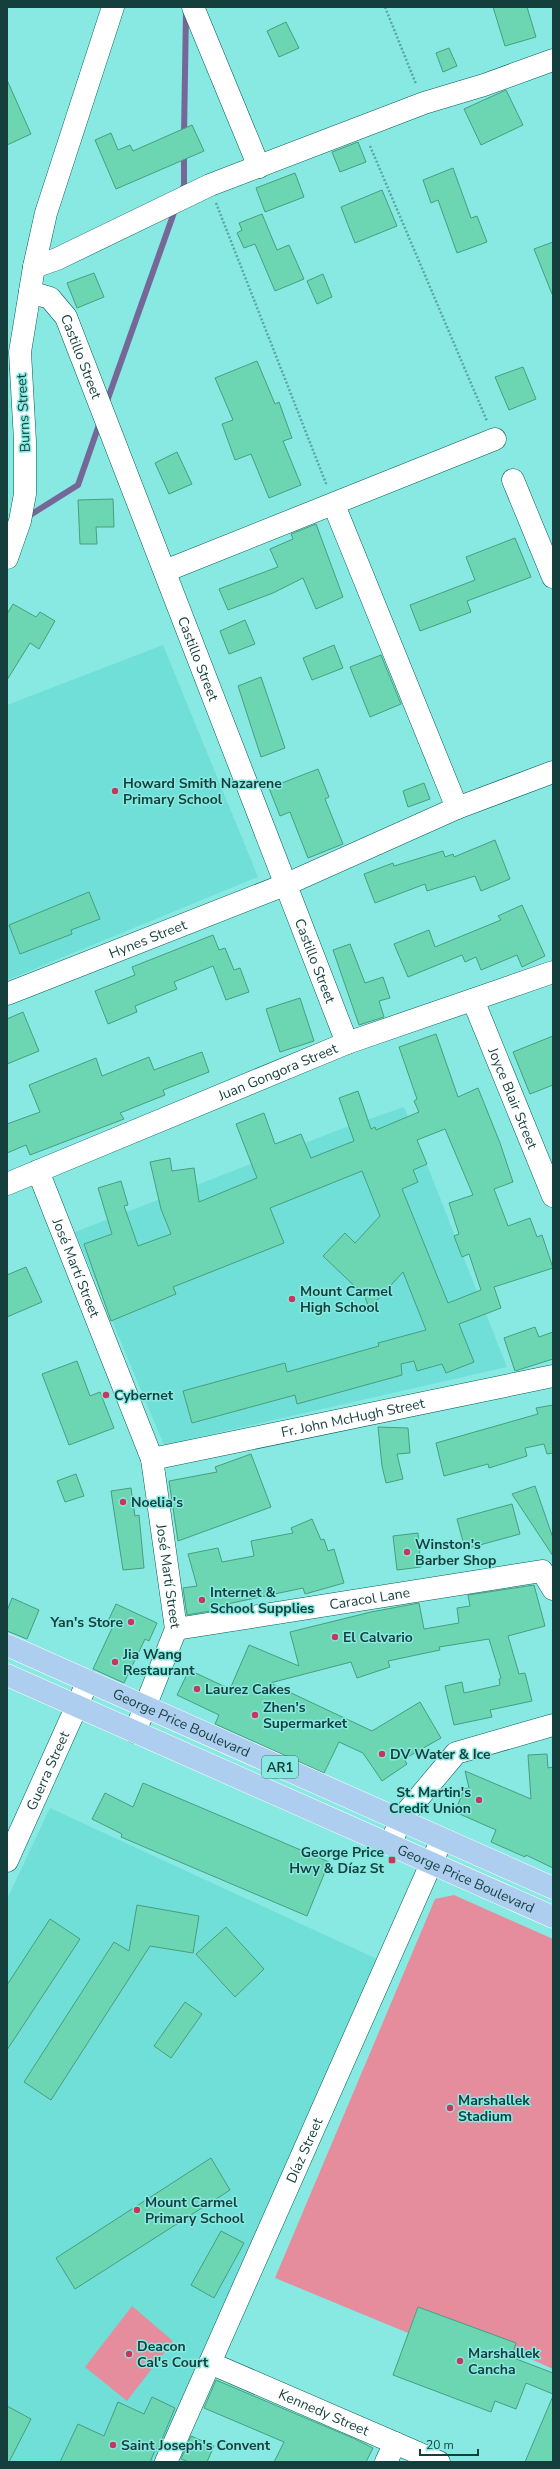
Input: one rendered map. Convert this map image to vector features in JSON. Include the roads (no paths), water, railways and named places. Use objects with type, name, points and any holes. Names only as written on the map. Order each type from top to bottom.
[{"type":"highway","name":"George Price Boulevard","points":[[7,1645],[553,1888]]},
{"type":"highway","name":"George Price Boulevard","points":[[7,1675],[553,1917]]},
{"type":"street","name":"Burns Street","points":[[7,558],[20,521],[25,494],[25,441],[14,354],[30,292],[46,213],[113,7]]},
{"type":"street","points":[[193,7],[259,168]]},
{"type":"street","points":[[34,267],[57,259],[210,185],[259,168],[424,103],[484,85],[553,60]]},
{"type":"street","name":"Castillo Street","points":[[30,292],[50,298],[66,317],[287,884],[347,1043]]},
{"type":"street","points":[[165,571],[334,505],[495,439]]},
{"type":"street","points":[[514,480],[553,577]]},
{"type":"street","points":[[334,505],[457,808]]},
{"type":"street","name":"Hynes Street","points":[[7,994],[287,884],[457,808],[553,772]]},
{"type":"street","name":"Juan Gongora Street","points":[[7,1184],[347,1043],[553,972]]},
{"type":"street","name":"Joyce Blair Street","points":[[473,1000],[553,1196]]},
{"type":"street","name":"José Martí Street","points":[[38,1171],[152,1459],[176,1629],[136,1732]]},
{"type":"street","name":"Fr. John McHugh Street","points":[[152,1459],[553,1376]]},
{"type":"street","name":"Caracol Lane","points":[[176,1629],[542,1571],[553,1589]]},
{"type":"street","name":"Guerra Street","points":[[7,1861],[88,1681]]},
{"type":"street","points":[[391,1844],[400,1820],[456,1753],[553,1725]]},
{"type":"street","name":"Díaz Street","points":[[166,2462],[442,1839]]},
{"type":"street","name":"Kennedy Street","points":[[210,2363],[390,2452],[439,2462]]},
{"type":"waterway","points":[[184,135],[186,11]]},
{"type":"waterway","points":[[181,193],[184,185],[184,153]]},
{"type":"waterway","points":[[106,404],[176,207]]},
{"type":"waterway","points":[[27,517],[78,485],[100,422]]},
{"type":"place","name":"Howard Smith Nazarene Primary School","points":[[115,791]]},
{"type":"place","name":"Mount Carmel High School","points":[[292,1299]]},
{"type":"place","name":"Cybernet","points":[[106,1395]]},
{"type":"place","name":"Noelia's","points":[[123,1502]]},
{"type":"place","name":"Winston's Barber Shop","points":[[407,1552]]},
{"type":"place","name":"Internet & School Supplies","points":[[202,1600]]},
{"type":"place","name":"Yan's Store","points":[[131,1622]]},
{"type":"place","name":"El Calvario","points":[[335,1637]]},
{"type":"place","name":"Jia Wang Restaurant","points":[[115,1662]]},
{"type":"place","name":"Laurez Cakes","points":[[197,1689]]},
{"type":"place","name":"Zhen's Supermarket","points":[[255,1715]]},
{"type":"place","name":"DV Water & Ice","points":[[382,1754]]},
{"type":"place","name":"St. Martin's Credit Union","points":[[479,1800]]},
{"type":"place","name":"George Price Hwy & Díaz St","points":[[392,1860]]},
{"type":"place","name":"Marshallek Stadium","points":[[450,2108]]},
{"type":"place","name":"Mount Carmel Primary School","points":[[137,2210]]},
{"type":"place","name":"Deacon Cal's Court","points":[[129,2354]]},
{"type":"place","name":"Marshallek Cancha","points":[[460,2361]]},
{"type":"place","name":"Saint Joseph's Convent","points":[[113,2445]]}]
